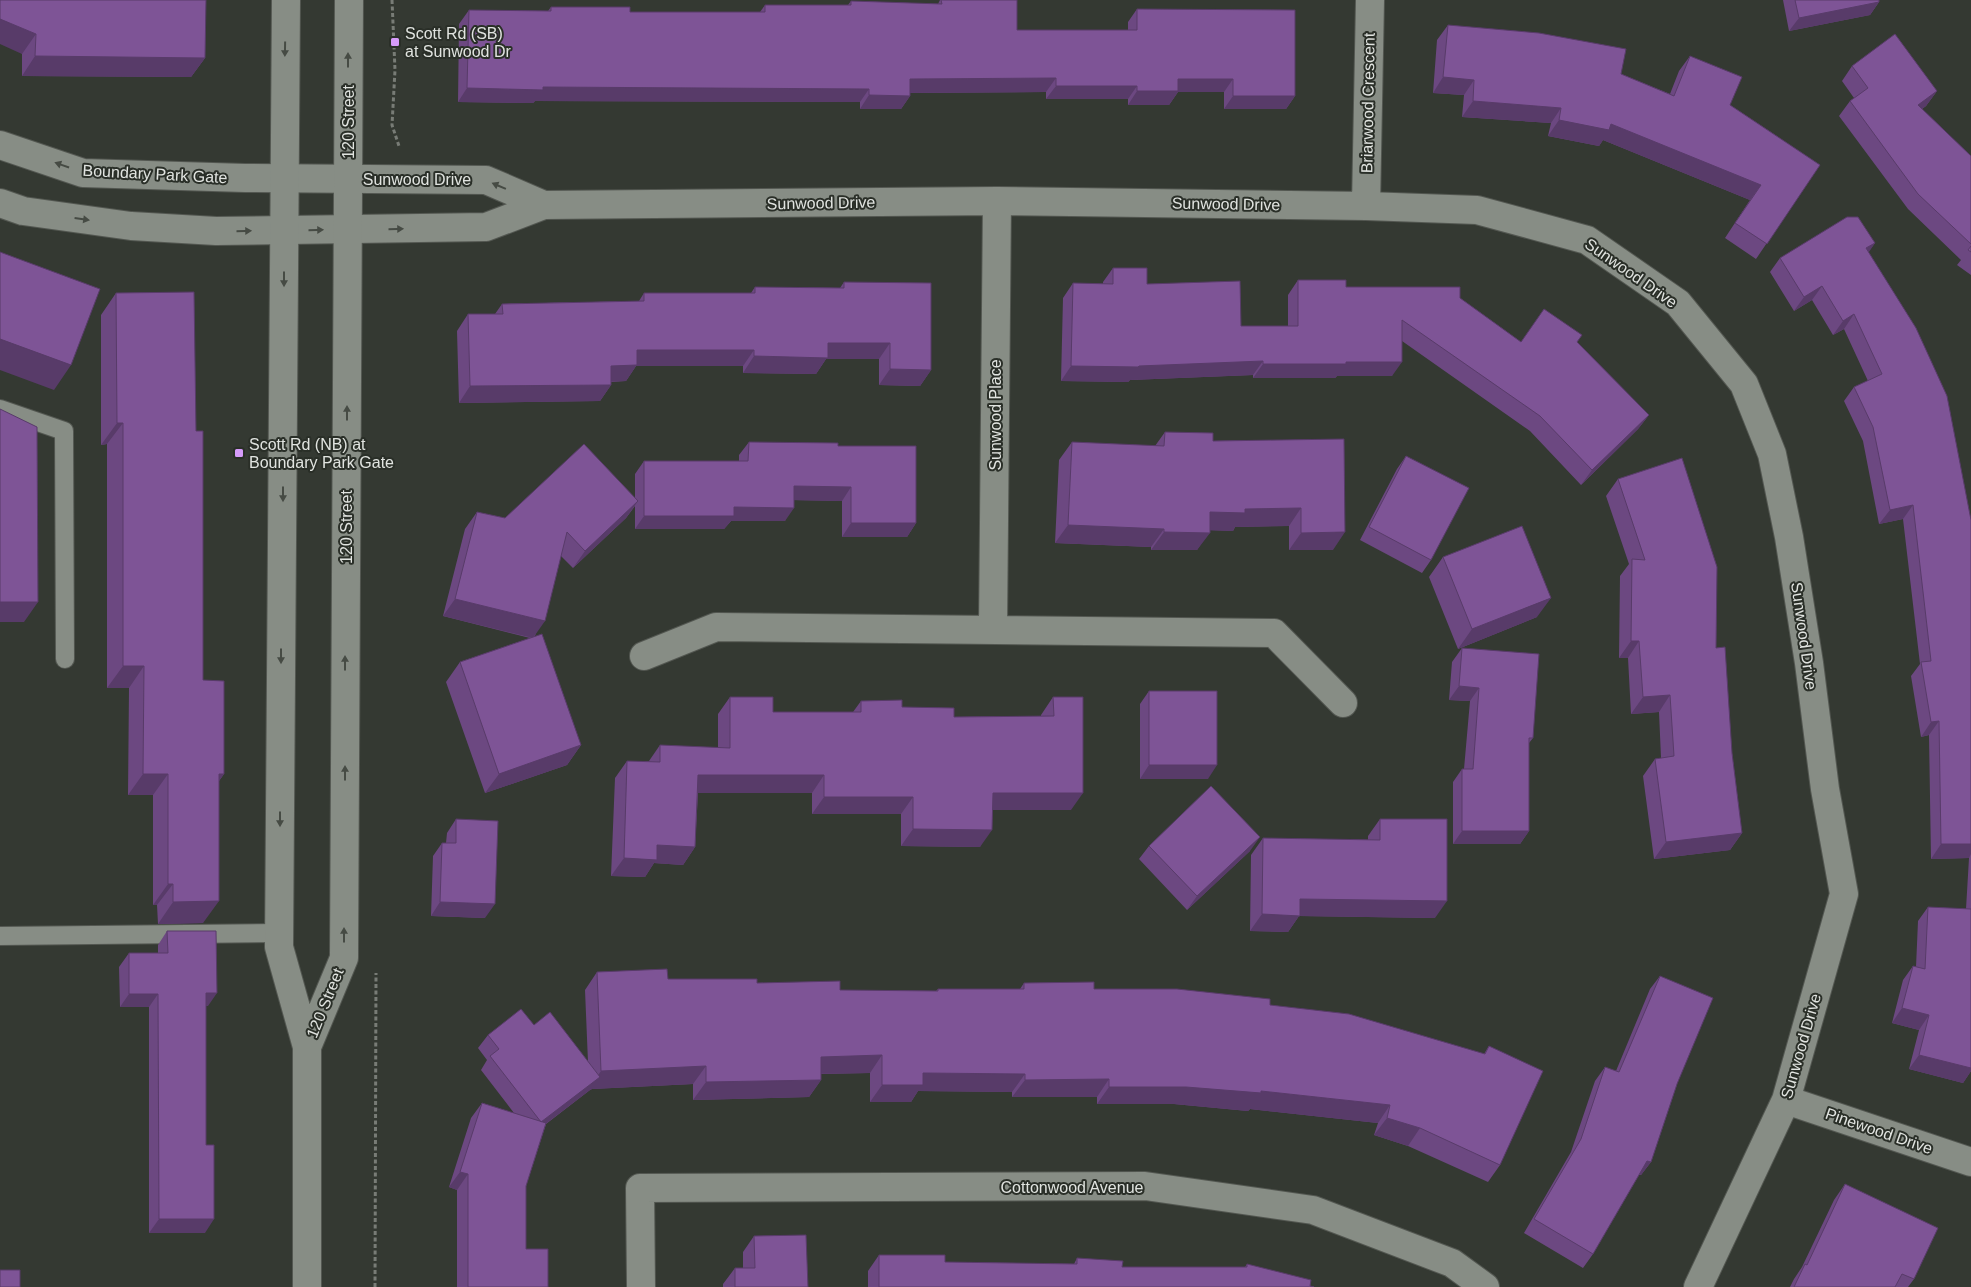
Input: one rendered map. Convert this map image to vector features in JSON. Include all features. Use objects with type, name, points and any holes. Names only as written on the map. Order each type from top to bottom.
[{"type":"street","name":"120 Street","points":[[286,0],[279,947],[307,1047],[307,1287]]},
{"type":"street","name":"120 Street","points":[[307,1047],[344,958],[348,0]]},
{"type":"street","name":"Briarwood Crescent","points":[[1366,206],[1370,0]]},
{"type":"street","name":"Boundary Park Gate","points":[[0,144],[83,173],[284,178]]},
{"type":"street","name":"Sunwood Drive","points":[[284,178],[486,180],[544,205]]},
{"type":"street","name":"Sunwood Drive","points":[[284,230],[486,227],[544,205],[997,201],[1366,206],[1477,210],[1588,240],[1678,303],[1744,384],[1772,454],[1789,537],[1809,663],[1825,789],[1844,894],[1786,1100],[1698,1287]]},
{"type":"street","name":"Sunwood Place","points":[[993,629],[997,201]]},
{"type":"street","points":[[0,203],[23,211],[131,226],[216,231],[284,230]]},
{"type":"street","points":[[644,656],[716,627],[1274,633],[1343,703]]},
{"type":"street","name":"Pinewood Drive","points":[[1786,1100],[1971,1162]]},
{"type":"street","name":"Cottonwood Avenue","points":[[641,1287],[640,1188],[1145,1186],[1313,1210],[1452,1263],[1485,1287]]},
{"type":"lane","points":[[0,409],[64,431],[65,659]]},
{"type":"lane","points":[[0,936],[279,933]]},
{"type":"path","points":[[392,0],[395,70],[392,125],[394,137],[402,150]]},
{"type":"building","points":[[0,0],[206,0],[205,58],[35,56],[36,34],[0,19]]},
{"type":"building","points":[[941,0],[1017,0],[1017,30],[1137,30],[1137,9],[1295,10],[1295,96],[1233,96],[1233,79],[1178,79],[1178,91],[1137,91],[1137,86],[1056,86],[1056,78],[910,79],[910,96],[869,95],[869,89],[543,87],[543,90],[467,88],[469,10],[551,11],[551,7],[630,7],[630,12],[765,12],[765,5],[851,5],[851,1],[942,4]]},
{"type":"building","points":[[1795,0],[1879,0],[1879,2],[1799,18]]},
{"type":"building","points":[[1448,25],[1539,33],[1626,49],[1621,74],[1674,96],[1690,56],[1742,77],[1730,105],[1820,165],[1767,244],[1735,223],[1761,185],[1611,124],[1609,130],[1559,120],[1561,108],[1473,101],[1474,80],[1443,77]]},
{"type":"building","points":[[1895,34],[1937,91],[1918,105],[1971,156],[1971,244],[1918,194],[1850,101],[1868,88],[1852,66]]},
{"type":"building","points":[[1847,217],[1858,217],[1875,243],[1866,248],[1916,328],[1947,396],[1971,520],[1971,844],[1941,844],[1939,721],[1931,722],[1921,662],[1931,661],[1913,505],[1890,510],[1873,427],[1854,387],[1882,374],[1854,314],[1843,321],[1822,286],[1804,297],[1780,258]]},
{"type":"building","points":[[0,252],[100,289],[71,365],[0,339]]},
{"type":"building","points":[[1113,268],[1147,268],[1147,284],[1240,281],[1241,326],[1298,326],[1298,280],[1346,280],[1346,287],[1460,287],[1460,298],[1521,342],[1544,309],[1582,335],[1577,342],[1649,415],[1592,470],[1540,416],[1402,320],[1402,362],[1263,364],[1263,361],[1138,367],[1071,366],[1073,283],[1113,284]]},
{"type":"building","points":[[844,282],[931,283],[931,370],[890,369],[890,343],[828,343],[828,358],[754,356],[754,350],[637,350],[637,365],[611,366],[611,385],[470,386],[468,314],[503,314],[502,304],[644,301],[644,293],[755,293],[755,287],[844,288]]},
{"type":"building","points":[[194,292],[196,431],[203,431],[203,680],[224,681],[224,774],[219,774],[219,901],[173,902],[173,884],[168,884],[168,774],[143,774],[144,666],[123,666],[123,423],[117,423],[116,293]]},
{"type":"building","points":[[0,409],[37,427],[38,602],[0,602]]},
{"type":"building","points":[[1165,432],[1213,433],[1213,441],[1344,439],[1345,532],[1301,533],[1301,508],[1245,509],[1245,513],[1210,512],[1210,533],[1164,532],[1164,529],[1068,525],[1072,442],[1164,446]]},
{"type":"building","points":[[749,442],[838,443],[838,446],[916,446],[916,523],[851,523],[851,487],[794,486],[794,508],[734,507],[734,516],[644,516],[644,461],[748,461]]},
{"type":"building","points":[[584,444],[638,501],[585,551],[567,532],[545,621],[455,599],[477,512],[505,518]]},
{"type":"building","points":[[1406,456],[1469,488],[1431,560],[1369,527]]},
{"type":"building","points":[[1682,458],[1717,567],[1716,648],[1725,647],[1732,753],[1742,833],[1666,842],[1655,759],[1674,756],[1670,695],[1643,697],[1639,641],[1631,641],[1632,559],[1645,560],[1618,479]]},
{"type":"building","points":[[1522,526],[1551,598],[1472,629],[1443,557]]},
{"type":"building","points":[[542,634],[581,745],[499,774],[460,662]]},
{"type":"building","points":[[1462,648],[1539,654],[1533,738],[1529,738],[1529,831],[1462,831],[1462,769],[1473,769],[1479,688],[1459,686]]},
{"type":"building","points":[[1149,691],[1217,691],[1217,765],[1149,765]]},
{"type":"building","points":[[730,697],[773,697],[773,712],[861,712],[861,701],[902,700],[902,707],[954,708],[954,717],[1054,716],[1053,697],[1083,697],[1083,793],[993,793],[992,830],[913,829],[913,797],[824,797],[824,775],[698,775],[695,847],[657,845],[657,860],[624,858],[627,761],[660,762],[660,745],[730,748]]},
{"type":"building","points":[[1211,786],[1260,837],[1197,896],[1149,846]]},
{"type":"building","points":[[456,819],[498,821],[495,904],[440,902],[442,843],[456,843]]},
{"type":"building","points":[[1380,819],[1447,819],[1447,901],[1300,899],[1300,916],[1262,914],[1263,838],[1380,840]]},
{"type":"building","points":[[1928,907],[1971,909],[1971,1068],[1919,1055],[1929,1015],[1902,1008],[1913,966],[1925,969]]},
{"type":"building","points":[[167,931],[216,931],[217,993],[206,993],[206,1145],[214,1145],[214,1219],[159,1219],[158,994],[129,994],[129,953],[168,953]]},
{"type":"building","points":[[667,969],[668,979],[757,979],[757,983],[840,981],[840,990],[938,991],[938,989],[1024,989],[1024,983],[1094,982],[1094,989],[1177,989],[1270,999],[1270,1005],[1349,1014],[1485,1054],[1489,1046],[1543,1071],[1500,1165],[1420,1128],[1387,1118],[1390,1105],[1261,1091],[1261,1093],[1186,1087],[1109,1087],[1109,1079],[1025,1080],[1025,1074],[923,1073],[923,1085],[882,1085],[882,1055],[821,1057],[821,1080],[706,1082],[706,1066],[601,1071],[597,972]]},
{"type":"building","points":[[1660,976],[1713,998],[1677,1084],[1651,1162],[1647,1161],[1593,1254],[1534,1219],[1581,1139],[1605,1067],[1619,1072]]},
{"type":"building","points":[[521,1009],[534,1025],[550,1012],[600,1077],[541,1122],[490,1056],[499,1049],[488,1035]]},
{"type":"building","points":[[482,1103],[546,1123],[526,1186],[526,1249],[548,1249],[548,1287],[468,1287],[468,1174],[460,1172]]},
{"type":"building","points":[[1845,1184],[1938,1228],[1914,1279],[1902,1274],[1895,1287],[1794,1287],[1805,1264],[1807,1265]]},
{"type":"building","points":[[806,1235],[808,1287],[735,1287],[735,1268],[755,1268],[754,1236]]},
{"type":"building","points":[[879,1255],[945,1255],[945,1262],[1077,1264],[1077,1258],[1123,1261],[1122,1267],[1247,1267],[1247,1264],[1311,1280],[1310,1286],[1314,1287],[879,1287]]},
{"type":"building","points":[[0,1270],[20,1270],[20,1287],[0,1287]]},
{"type":"place","name":"Scott Rd (SB) at Sunwood Dr","points":[[395,42]]},
{"type":"place","name":"Scott Rd (NB) at Boundary Park Gate","points":[[239,453]]}]
